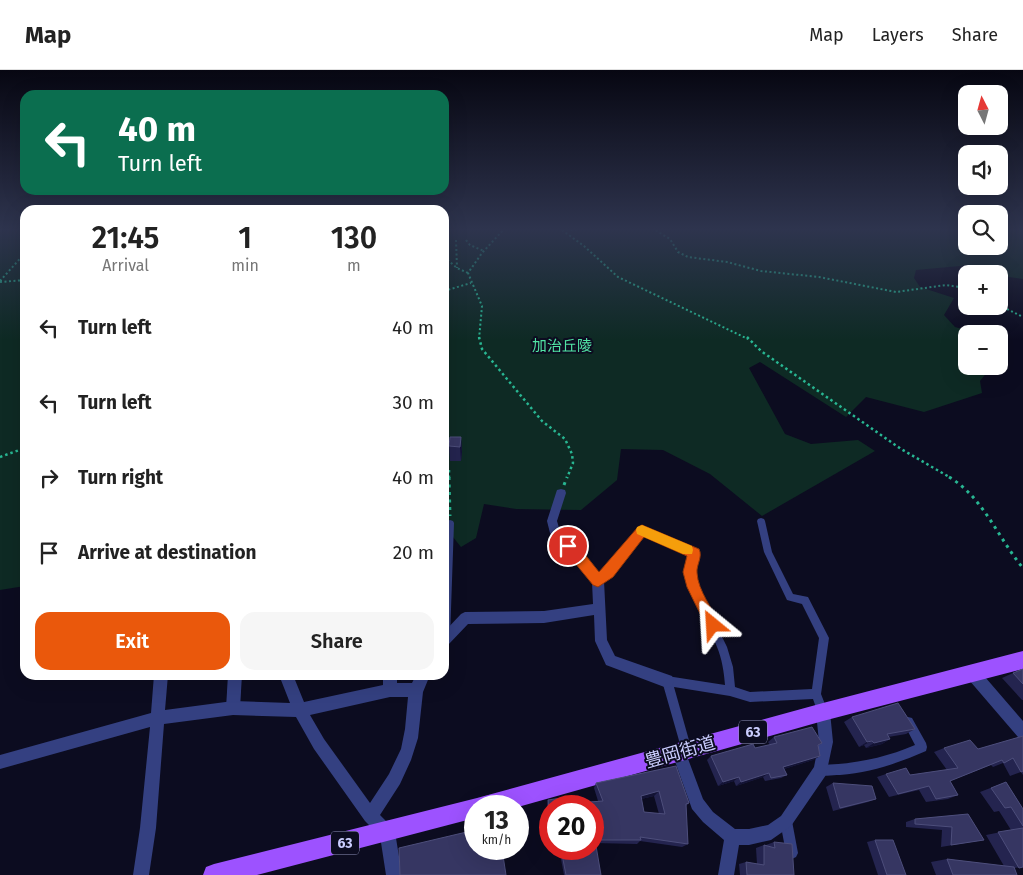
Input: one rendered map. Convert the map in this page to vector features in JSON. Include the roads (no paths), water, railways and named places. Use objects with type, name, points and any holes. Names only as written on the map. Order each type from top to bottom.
[{"type":"main road","name":"豊岡街道","points":[[524,795],[823,712],[896,703],[974,674],[1023,660]]},
{"type":"main road","name":"63","points":[[214,875],[464,811]]},
{"type":"street","points":[[561,493],[552,521],[555,533],[579,556],[598,581],[601,641],[611,661],[667,681]]},
{"type":"street","points":[[449,635],[465,618],[544,617],[599,609]]},
{"type":"street","points":[[974,674],[1023,732]]},
{"type":"street","points":[[141,875],[148,828],[160,680]]},
{"type":"street","points":[[234,708],[235,680]]},
{"type":"street","points":[[288,680],[300,710],[319,744],[370,816],[387,832],[394,875]]},
{"type":"street","points":[[390,680],[390,690]]},
{"type":"street","points":[[370,816],[401,770],[411,737],[414,690],[420,680]]},
{"type":"street","points":[[0,762],[156,718],[234,708],[300,710],[390,690],[414,690]]},
{"type":"street","points":[[683,752],[697,804],[708,817],[732,836],[748,837],[771,832],[786,821],[821,770],[826,742],[823,712]]},
{"type":"street","points":[[726,875],[732,836]]},
{"type":"lane","points":[[761,521],[768,552],[790,597],[805,600],[824,638],[816,694],[823,712]]},
{"type":"lane","points":[[449,546],[450,523]]},
{"type":"lane","points":[[598,581],[608,573],[642,530],[694,553],[690,572],[694,587],[718,635],[726,660],[730,691]]},
{"type":"lane","points":[[683,752],[667,681],[730,691],[750,697],[816,694]]},
{"type":"lane","points":[[821,770],[839,771],[865,766],[898,758],[922,747],[896,703]]},
{"type":"lane","points":[[786,821],[791,843],[792,867]]},
{"type":"park label","name":"加治丘陵","points":[[562,346]]}]
